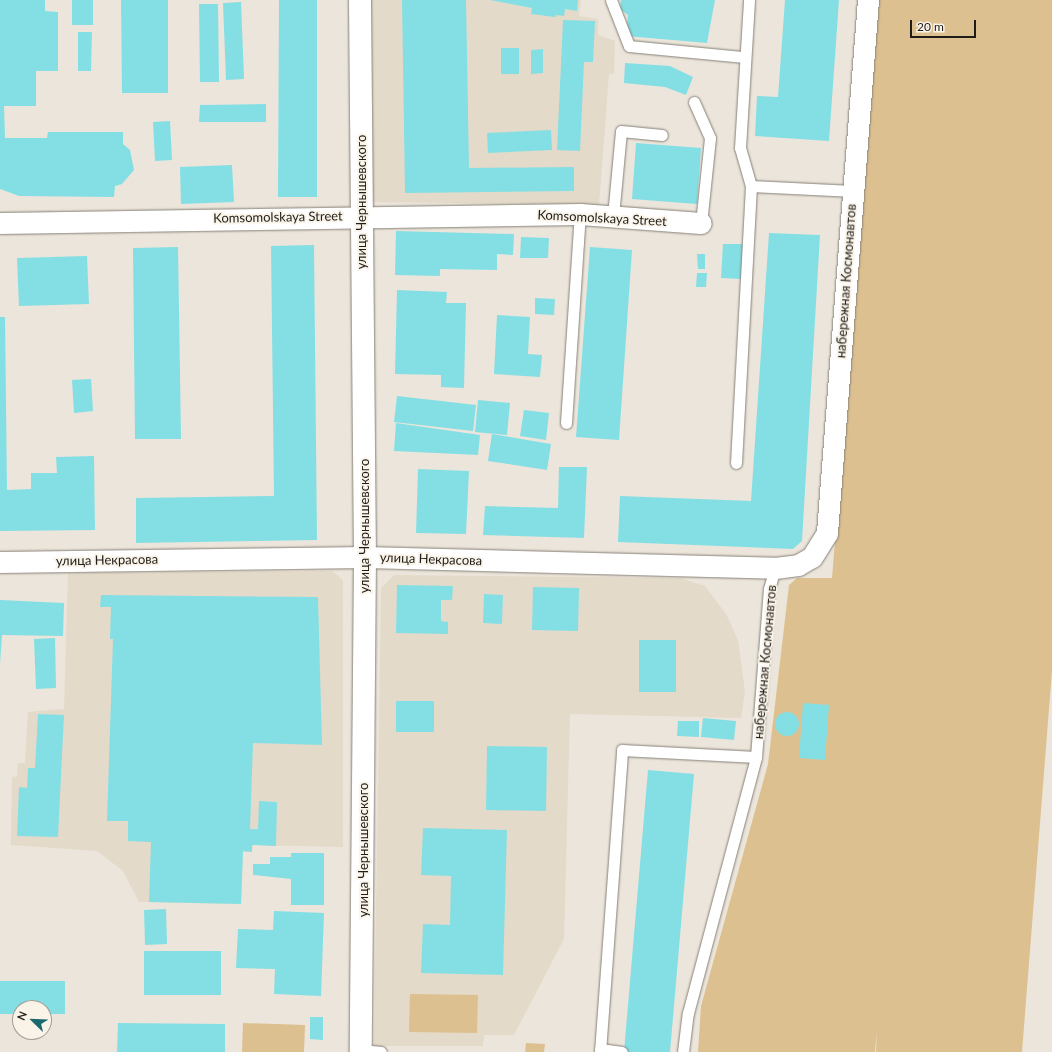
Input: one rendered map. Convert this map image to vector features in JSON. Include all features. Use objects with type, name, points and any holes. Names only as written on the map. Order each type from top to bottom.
[{"type":"main road","name":"улица Чернышевского","points":[[360,0],[368,1052]]},
{"type":"street","name":"набережная Космонавтов","points":[[812,557],[827,533],[868,0]]},
{"type":"street","name":"Komsomolskaya Street","points":[[0,223],[361,215],[580,214],[700,223]]},
{"type":"street","name":"улица Некрасова","points":[[0,562],[365,557],[775,568],[798,565],[812,557]]},
{"type":"lane","points":[[611,0],[629,46],[744,57]]},
{"type":"lane","points":[[736,463],[751,186],[740,148],[748,0]]},
{"type":"lane","points":[[694,102],[710,138],[700,223]]},
{"type":"lane","points":[[613,216],[621,131],[662,135]]},
{"type":"lane","points":[[751,186],[853,191]]},
{"type":"lane","points":[[566,423],[580,214]]},
{"type":"lane","name":"набережная Космонавтов","points":[[683,1052],[688,1013],[756,757],[769,589],[775,568]]},
{"type":"lane","points":[[622,1052],[600,1050],[622,750],[756,757]]},
{"type":"shaded area","points":[[371,0],[581,0],[579,16],[598,19],[598,35],[615,41],[614,74],[609,74],[599,205],[371,202]]},
{"type":"shaded area","points":[[879,0],[1052,0],[1052,671],[1022,1052],[876,1052],[877,1031],[875,1052],[698,1052],[701,1006],[768,764],[789,585],[797,578],[832,578]]},
{"type":"shaded area","points":[[332,571],[343,580],[343,847],[253,845],[252,852],[243,852],[241,904],[139,902],[123,871],[97,851],[11,845],[12,777],[17,776],[18,763],[25,763],[28,712],[64,709],[68,573]]},
{"type":"shaded area","points":[[394,575],[680,578],[705,586],[726,614],[738,640],[745,692],[741,718],[570,714],[564,939],[514,1035],[484,1035],[483,1046],[374,1046],[381,588]]},
{"type":"shaded area","points":[[410,994],[478,995],[477,1033],[409,1032]]},
{"type":"shaded area","points":[[243,1023],[305,1025],[304,1052],[242,1052]]},
{"type":"shaded area","points":[[526,1043],[545,1044],[544,1052],[525,1052]]},
{"type":"building","points":[[0,0],[45,0],[45,11],[58,12],[58,71],[36,71],[36,106],[4,106],[5,138],[47,138],[48,132],[123,132],[123,144],[130,150],[134,170],[122,184],[115,186],[114,197],[19,196],[0,189]]},
{"type":"building","points":[[72,0],[93,0],[93,25],[72,25]]},
{"type":"building","points":[[121,0],[168,0],[168,93],[122,93]]},
{"type":"building","points":[[279,0],[317,0],[317,197],[278,197]]},
{"type":"building","points":[[402,0],[466,0],[469,168],[574,167],[574,191],[405,193]]},
{"type":"building","points":[[490,0],[578,0],[577,11],[565,9],[564,16],[556,15],[555,17],[531,14],[532,8]]},
{"type":"building","points":[[621,0],[715,0],[707,43],[626,36],[628,15],[620,9]]},
{"type":"building","points":[[785,0],[839,0],[829,141],[755,136],[757,96],[778,97]]},
{"type":"building","points":[[241,2],[244,79],[226,80],[223,3]]},
{"type":"building","points":[[199,4],[218,4],[219,82],[200,82]]},
{"type":"building","points":[[563,20],[595,21],[593,62],[584,62],[580,151],[557,150]]},
{"type":"building","points":[[78,32],[92,32],[91,71],[78,71]]},
{"type":"building","points":[[501,48],[519,48],[519,74],[501,74]]},
{"type":"building","points":[[543,49],[543,73],[531,74],[531,50]]},
{"type":"building","points":[[625,63],[670,66],[693,77],[686,95],[665,87],[624,83]]},
{"type":"building","points":[[266,104],[266,122],[199,122],[200,105]]},
{"type":"building","points":[[170,121],[172,160],[155,161],[153,122]]},
{"type":"building","points":[[551,130],[552,150],[488,153],[487,133]]},
{"type":"building","points":[[636,143],[701,148],[697,204],[632,199]]},
{"type":"building","points":[[232,165],[234,202],[181,204],[180,167]]},
{"type":"building","points":[[396,231],[514,234],[513,255],[497,254],[497,270],[440,269],[440,276],[395,275]]},
{"type":"building","points":[[769,233],[820,235],[802,541],[793,549],[618,542],[620,496],[751,501]]},
{"type":"building","points":[[521,237],[549,238],[548,258],[520,258]]},
{"type":"building","points":[[723,244],[743,244],[741,279],[721,278]]},
{"type":"building","points":[[314,245],[317,540],[136,543],[136,498],[274,496],[271,246]]},
{"type":"building","points":[[178,247],[181,439],[135,439],[133,248]]},
{"type":"building","points":[[590,247],[632,250],[619,440],[576,437]]},
{"type":"building","points":[[697,254],[705,254],[705,269],[698,269]]},
{"type":"building","points":[[87,256],[89,304],[19,306],[17,258]]},
{"type":"building","points":[[697,273],[707,273],[706,287],[696,287]]},
{"type":"building","points":[[397,290],[447,292],[446,303],[466,303],[464,388],[441,387],[441,375],[395,374]]},
{"type":"building","points":[[535,298],[555,299],[554,315],[535,314]]},
{"type":"building","points":[[497,315],[530,317],[528,354],[542,355],[540,377],[494,374]]},
{"type":"building","points":[[0,317],[5,317],[7,490],[31,489],[31,473],[57,473],[56,457],[94,456],[95,530],[0,531]]},
{"type":"building","points":[[91,379],[93,411],[74,413],[72,380]]},
{"type":"building","points":[[397,396],[476,405],[473,431],[394,422]]},
{"type":"building","points":[[478,400],[510,403],[507,435],[475,432]]},
{"type":"building","points":[[524,410],[549,413],[546,440],[520,436]]},
{"type":"building","points":[[396,423],[480,435],[478,455],[394,451]]},
{"type":"building","points":[[492,434],[551,444],[547,470],[488,461]]},
{"type":"building","points":[[559,467],[587,467],[584,538],[483,535],[485,506],[558,508]]},
{"type":"building","points":[[418,469],[469,471],[466,534],[416,533]]},
{"type":"building","points":[[397,585],[453,586],[452,600],[441,600],[441,621],[448,622],[448,634],[396,633]]},
{"type":"building","points":[[533,587],[579,588],[578,631],[532,630]]},
{"type":"building","points":[[484,594],[503,595],[502,624],[483,623]]},
{"type":"building","points":[[101,595],[318,597],[322,745],[253,743],[250,829],[258,829],[259,801],[277,802],[276,846],[252,845],[252,852],[243,851],[241,904],[149,902],[151,842],[128,841],[128,821],[107,821],[113,639],[110,639],[111,607],[100,607]]},
{"type":"building","points":[[0,600],[64,603],[63,636],[2,635],[0,664]]},
{"type":"building","points":[[55,638],[56,688],[36,689],[34,639]]},
{"type":"building","points":[[639,640],[676,640],[676,692],[639,692]]},
{"type":"building","points":[[396,701],[434,701],[434,732],[396,732]]},
{"type":"building","points":[[803,703],[829,705],[825,760],[799,758]]},
{"type":"building","points":[[787,712],[796,715],[799,724],[796,733],[787,736],[778,733],[775,724],[778,715]]},
{"type":"building","points":[[38,714],[64,715],[58,837],[17,836],[19,787],[27,788],[28,768],[35,768]]},
{"type":"building","points":[[703,718],[736,721],[734,740],[701,737]]},
{"type":"building","points":[[678,721],[699,721],[699,737],[677,736]]},
{"type":"building","points":[[487,746],[547,747],[546,811],[486,810]]},
{"type":"building","points":[[648,770],[694,774],[670,1052],[624,1052]]},
{"type":"building","points":[[423,828],[507,830],[503,975],[421,973],[423,924],[450,925],[451,876],[421,875]]},
{"type":"building","points":[[291,853],[324,853],[324,905],[291,905],[291,879],[253,875],[253,864],[270,864],[270,857],[291,857]]},
{"type":"building","points":[[166,909],[167,944],[145,945],[144,910]]},
{"type":"building","points":[[274,911],[324,913],[321,996],[274,994],[275,969],[236,968],[238,929],[273,930]]},
{"type":"building","points":[[144,951],[221,951],[221,995],[144,995]]},
{"type":"building","points":[[0,981],[65,981],[65,1014],[52,1014],[52,1000],[12,1000],[12,1014],[0,1014]]},
{"type":"building","points":[[310,1017],[323,1017],[323,1040],[310,1039]]},
{"type":"building","points":[[118,1023],[225,1024],[225,1052],[117,1052]]}]
